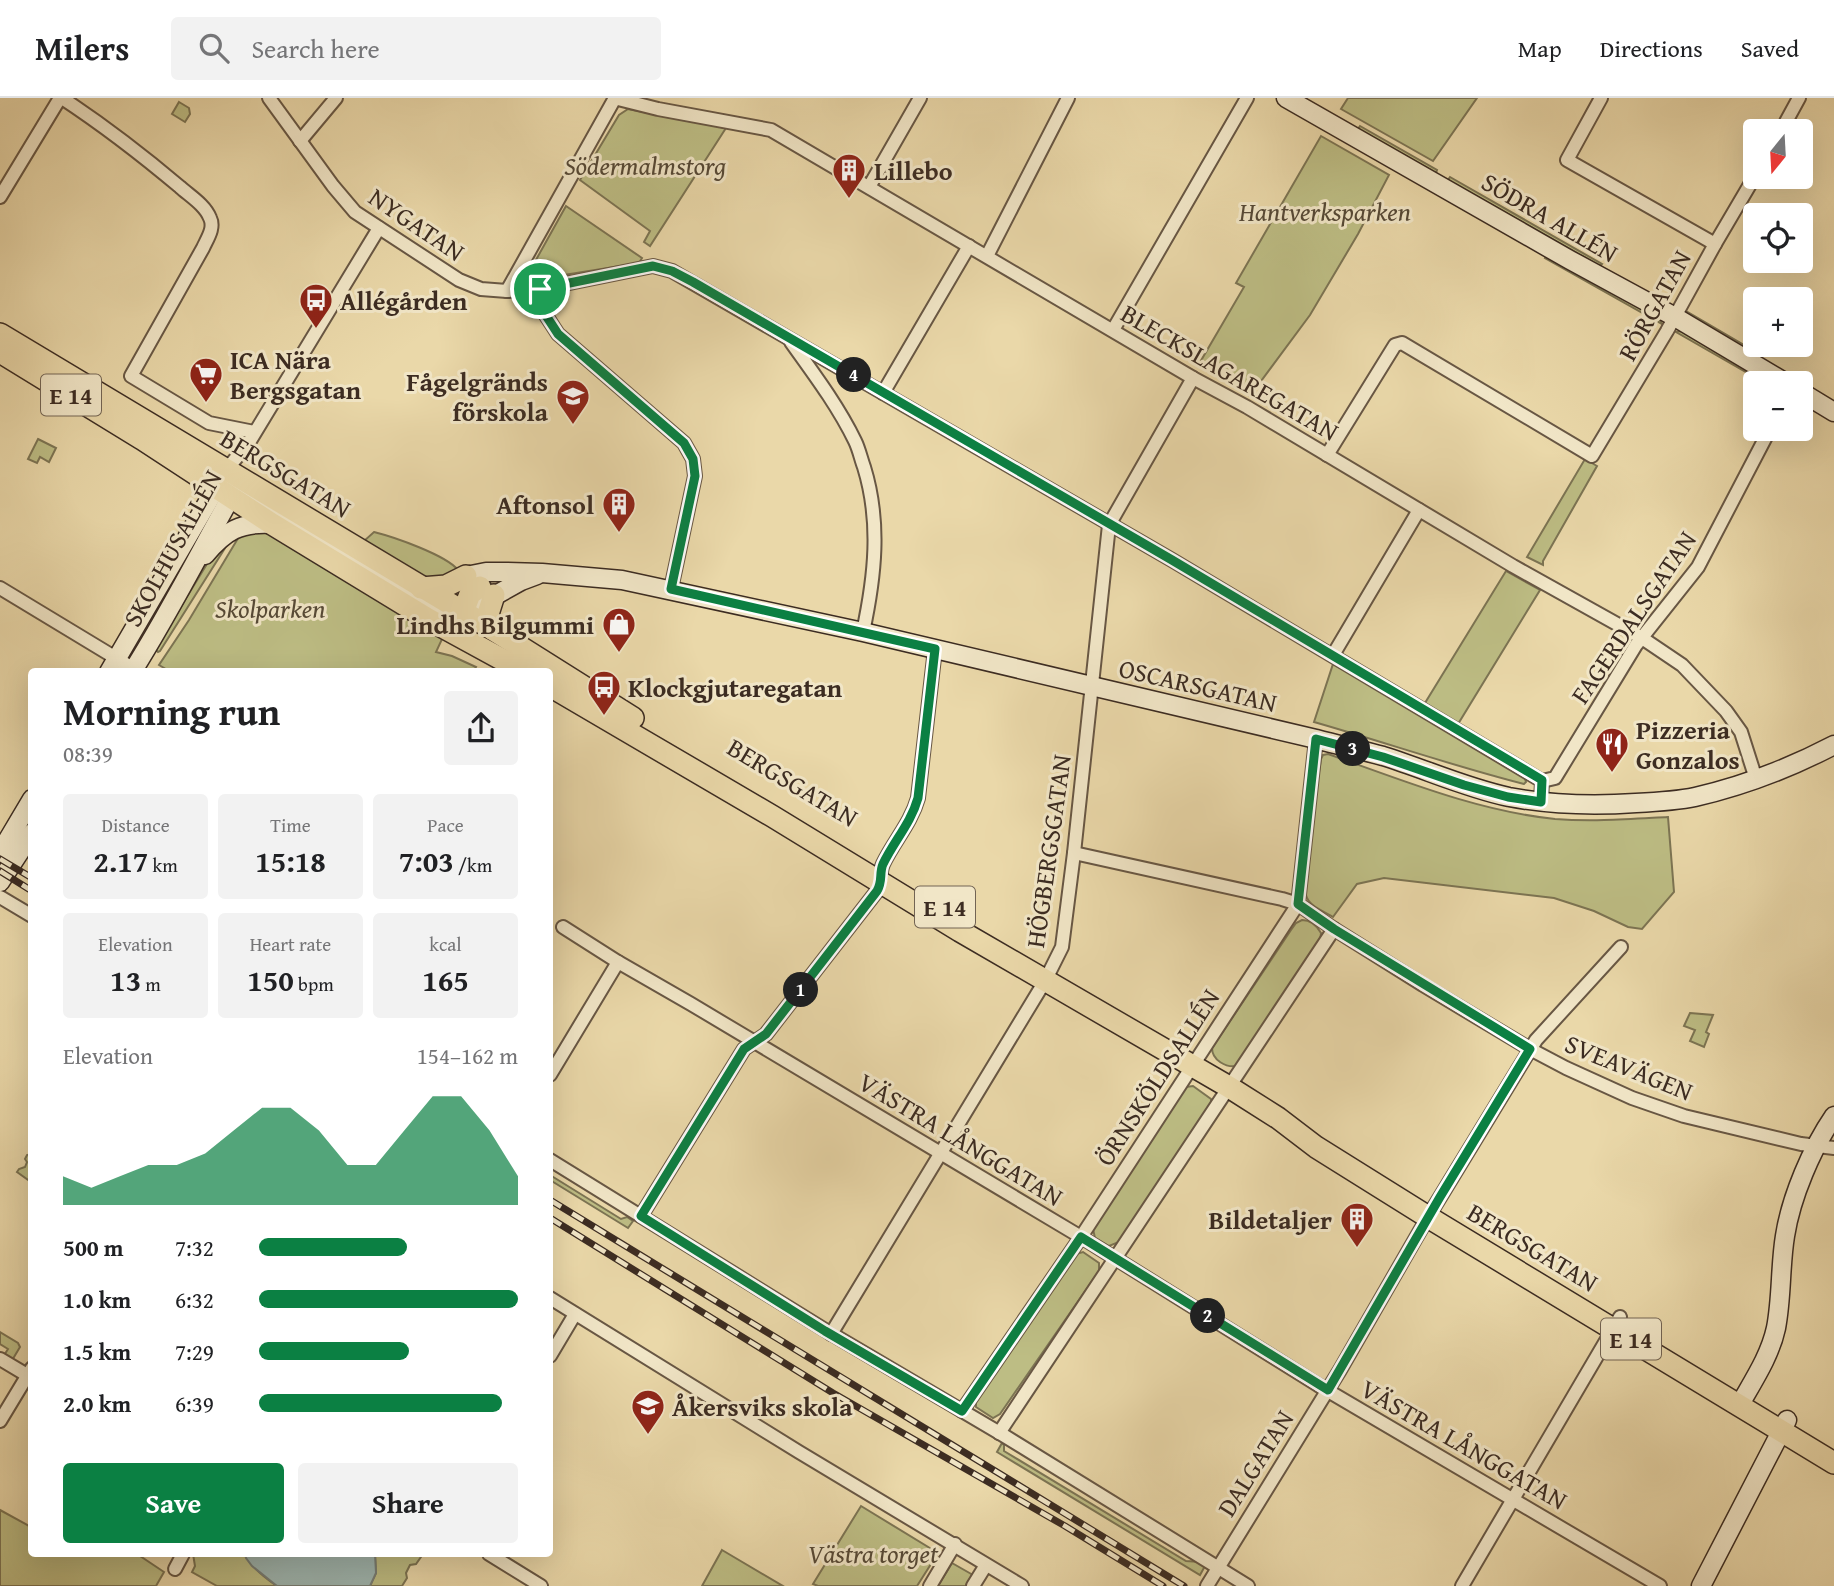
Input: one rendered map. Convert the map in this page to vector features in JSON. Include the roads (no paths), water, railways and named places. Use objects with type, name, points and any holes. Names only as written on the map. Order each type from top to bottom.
[{"type":"highway","name":"BERGSGATAN","points":[[0,334],[223,482],[272,524],[428,619],[518,668]]},
{"type":"highway","name":"BERGSGATAN","points":[[0,352],[105,421],[363,552],[461,610],[881,875],[1278,1118],[1324,1135],[1431,1211],[1784,1426],[1834,1463]]},
{"type":"highway","points":[[421,588],[480,586]]},
{"type":"highway","points":[[467,639],[460,620],[461,610],[470,594],[480,586]]},
{"type":"highway","points":[[480,586],[492,629]]},
{"type":"highway","name":"BERGSGATAN","points":[[553,688],[881,875]]},
{"type":"highway","name":"BERGSGATAN","points":[[1784,1426],[1834,1448]]},
{"type":"main road","name":"SÖDRA ALLÉN","points":[[1286,98],[1766,371]]},
{"type":"main road","points":[[1813,397],[1832,406]]},
{"type":"main road","name":"SKOLHUSALLÉN","points":[[113,666],[201,514],[204,494],[223,482]]},
{"type":"main road","name":"SKOLHUSALLÉN","points":[[135,668],[190,574],[223,482]]},
{"type":"main road","name":"BERGSGATAN","points":[[201,514],[223,482]]},
{"type":"main road","points":[[190,574],[215,544],[237,527],[255,523],[272,524]]},
{"type":"main road","points":[[337,564],[362,564],[433,607],[461,610]]},
{"type":"main road","name":"OSCARSGATAN","points":[[542,573],[522,581],[480,586],[486,572],[506,572],[542,573],[622,580],[671,589],[1316,739],[1383,757],[1464,785],[1508,797],[1541,802],[1597,806],[1693,798],[1799,764],[1834,746]]},
{"type":"main road","points":[[0,882],[20,838],[28,812]]},
{"type":"main road","points":[[0,853],[20,838]]},
{"type":"main road","points":[[1742,1400],[1768,1351],[1775,1329],[1785,1233],[1792,1206],[1807,1167],[1826,1148],[1834,1116]]},
{"type":"main road","points":[[1701,1586],[1784,1426]]},
{"type":"street","points":[[0,197],[61,98],[103,126],[206,209],[212,224],[211,232],[131,376],[209,423],[254,432]]},
{"type":"street","name":"NYGATAN","points":[[269,98],[355,212],[459,280],[481,289],[508,292],[540,289],[653,266],[672,271],[1542,780]]},
{"type":"street","points":[[300,141],[336,98]]},
{"type":"street","points":[[508,292],[615,98]]},
{"type":"street","name":"BLECKSLAGAREGATAN","points":[[615,98],[771,130],[1519,569],[1642,638],[1682,665],[1726,711],[1741,732],[1756,779]]},
{"type":"street","points":[[869,187],[920,98]]},
{"type":"street","points":[[987,256],[1068,98]]},
{"type":"street","points":[[1112,330],[1247,98]]},
{"type":"street","points":[[1601,98],[1567,160],[1715,244]]},
{"type":"street","points":[[1788,119],[1799,98]]},
{"type":"street","name":"RÖRGATAN","points":[[1328,455],[1395,345],[1402,343],[1591,456],[1675,317],[1747,189]]},
{"type":"street","name":"SKOLHUSALLÉN","points":[[223,482],[379,228]]},
{"type":"street","points":[[883,393],[969,246]]},
{"type":"street","points":[[540,289],[545,314],[558,334],[664,424],[684,443],[693,459],[695,476],[671,589]]},
{"type":"street","points":[[786,336],[830,396],[857,444],[871,488],[876,536],[873,586],[863,632]]},
{"type":"street","name":"HÖGBERGSGATAN","points":[[831,1334],[1062,947],[1109,525],[1193,378]]},
{"type":"street","name":"FAGERDALSGATAN","points":[[1542,780],[1555,778],[1642,638],[1698,567],[1764,441]]},
{"type":"street","points":[[1332,655],[1419,510]]},
{"type":"street","points":[[0,589],[113,666]]},
{"type":"street","points":[[641,1216],[744,1049],[766,1034],[869,902],[914,812],[918,798],[935,649]]},
{"type":"street","name":"ÖRNSKÖLDSALLÉN","points":[[962,1411],[1081,1237],[1298,904],[1316,739]]},
{"type":"street","points":[[1541,802],[1542,780]]},
{"type":"street","name":"SVEAVÄGEN","points":[[1074,853],[1298,904],[1334,929],[1530,1049],[1566,1068],[1632,1098],[1684,1116],[1826,1148]]},
{"type":"street","points":[[0,897],[28,914]]},
{"type":"street","name":"VÄSTRA LÅNGGATAN","points":[[563,927],[1081,1237],[1328,1390],[1660,1586]]},
{"type":"street","points":[[999,1433],[1334,929]]},
{"type":"street","name":"DALGATAN","points":[[1207,1586],[1328,1390],[1431,1211],[1530,1049],[1621,947]]},
{"type":"street","points":[[553,1070],[618,962]]},
{"type":"street","points":[[553,1162],[831,1334],[999,1433],[1248,1586]]},
{"type":"street","points":[[553,1300],[1022,1586]]},
{"type":"street","points":[[553,1351],[575,1314]]},
{"type":"street","points":[[1462,1586],[1617,1323]]},
{"type":"street","points":[[0,1359],[28,1373]]},
{"type":"street","points":[[0,1421],[28,1377]]},
{"type":"street","points":[[930,1586],[955,1544]]},
{"type":"street","points":[[175,1569],[181,1557]]},
{"type":"street","points":[[494,1557],[541,1586]]},
{"type":"street","points":[[974,1586],[986,1565]]},
{"type":"water","points":[[375,1557],[376,1573],[370,1586],[277,1586],[246,1558]]},
{"type":"railway","points":[[0,859],[28,876]]},
{"type":"railway","points":[[0,871],[28,888]]},
{"type":"railway","points":[[553,1202],[1184,1586]]},
{"type":"railway","points":[[553,1220],[833,1393],[1065,1526],[1163,1586]]},
{"type":"place","name":"Lillebo","points":[[849,200]]},
{"type":"place","name":"Allégården","points":[[316,330]]},
{"type":"place","name":"ICA Nära Bergsgatan","points":[[206,404]]},
{"type":"place","name":"Fågelgränds förskola","points":[[573,426]]},
{"type":"place","name":"Aftonsol","points":[[619,534]]},
{"type":"place","name":"Lindhs Bilgummi","points":[[619,654]]},
{"type":"place","name":"Klockgjutaregatan","points":[[604,717]]},
{"type":"place","name":"Pizzeria Gonzalos","points":[[1612,774]]},
{"type":"place","name":"Bildetaljer","points":[[1357,1249]]},
{"type":"place","name":"Åkersviks skola","points":[[648,1436]]},
{"type":"park label","name":"Södermalmstorg","points":[[645,165]]},
{"type":"park label","name":"Hantverksparken","points":[[1325,211]]},
{"type":"park label","name":"Skolparken","points":[[270,608]]},
{"type":"park label","name":"Västra torget","points":[[873,1553]]}]
